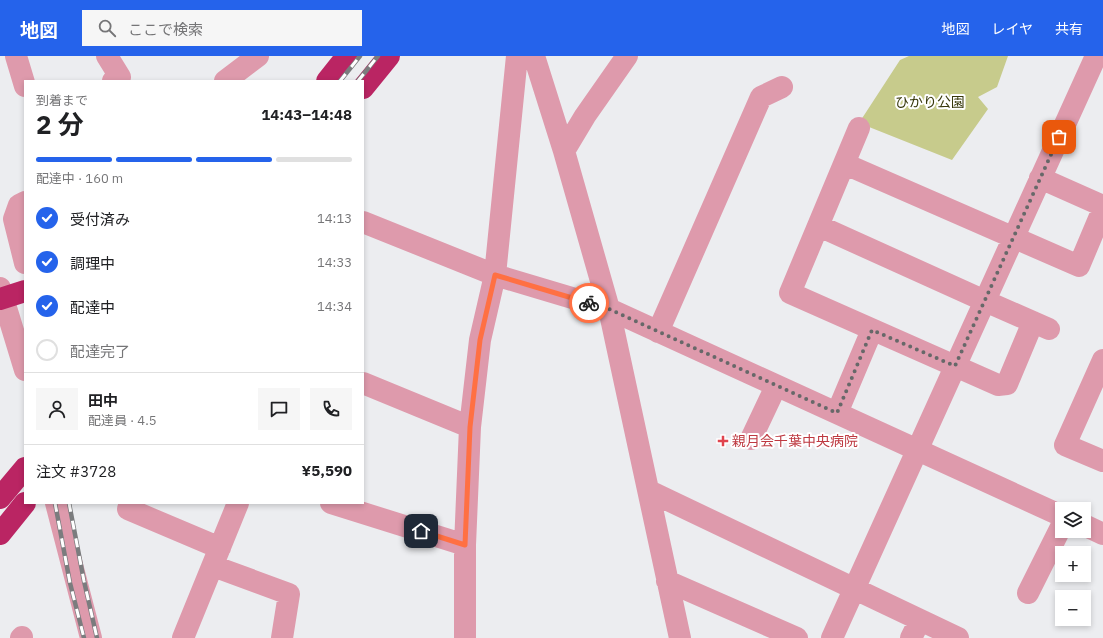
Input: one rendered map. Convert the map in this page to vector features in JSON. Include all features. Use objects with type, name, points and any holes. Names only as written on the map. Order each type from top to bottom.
[{"type":"highway","points":[[328,80],[347,56]]},
{"type":"highway","points":[[364,87],[390,56]]},
{"type":"highway","points":[[0,299],[24,292]]},
{"type":"highway","points":[[0,498],[24,469]]},
{"type":"highway","points":[[0,534],[24,504]]},
{"type":"street","points":[[16,56],[24,83]]},
{"type":"street","points":[[106,56],[120,77],[115,80]]},
{"type":"street","points":[[226,80],[258,56]]},
{"type":"street","points":[[464,638],[465,545],[470,427],[480,340],[495,275],[517,56]]},
{"type":"street","points":[[534,56],[564,151],[609,309],[680,638]]},
{"type":"street","points":[[564,151],[627,56]]},
{"type":"street","points":[[832,638],[1096,56]]},
{"type":"street","points":[[658,332],[761,96],[782,87]]},
{"type":"street","points":[[819,226],[1041,326],[1006,384],[998,385],[790,293],[859,128]]},
{"type":"street","points":[[844,164],[1079,266],[1103,209]]},
{"type":"street","points":[[1040,178],[1103,206]]},
{"type":"street","points":[[24,202],[19,205],[14,219],[24,259]]},
{"type":"street","points":[[364,222],[495,275],[609,309],[1055,513]]},
{"type":"street","points":[[0,288],[24,367]]},
{"type":"street","points":[[837,413],[872,330]]},
{"type":"street","points":[[1103,360],[1064,445],[1103,461]]},
{"type":"street","points":[[364,383],[470,427]]},
{"type":"street","points":[[751,439],[776,386]]},
{"type":"street","points":[[649,490],[854,588],[915,629],[958,638]]},
{"type":"street","points":[[56,504],[91,638]]},
{"type":"street","points":[[130,504],[128,509],[216,557],[289,594],[282,638]]},
{"type":"street","points":[[183,638],[238,504]]},
{"type":"street","points":[[334,504],[465,545]]},
{"type":"street","points":[[1028,593],[1056,538]]},
{"type":"street","points":[[667,580],[796,638]]},
{"type":"green space","name":"ひかり公園","points":[[909,56],[1008,56],[997,87],[978,97],[988,109],[952,160],[859,123],[900,60]]},
{"type":"railway","points":[[341,80],[360,56]]},
{"type":"railway","points":[[359,80],[378,56]]},
{"type":"railway","points":[[55,504],[70,583],[84,638]]},
{"type":"railway","points":[[69,504],[97,638]]},
{"type":"way so far","points":[[589,303],[609,309],[837,413],[872,330],[955,366],[1059,137]]},
{"type":"place","name":"親月会千葉中央病院","points":[[723,441]]},
{"type":"route","points":[[421,531],[465,545],[470,427],[480,340],[495,275],[589,303]]}]
